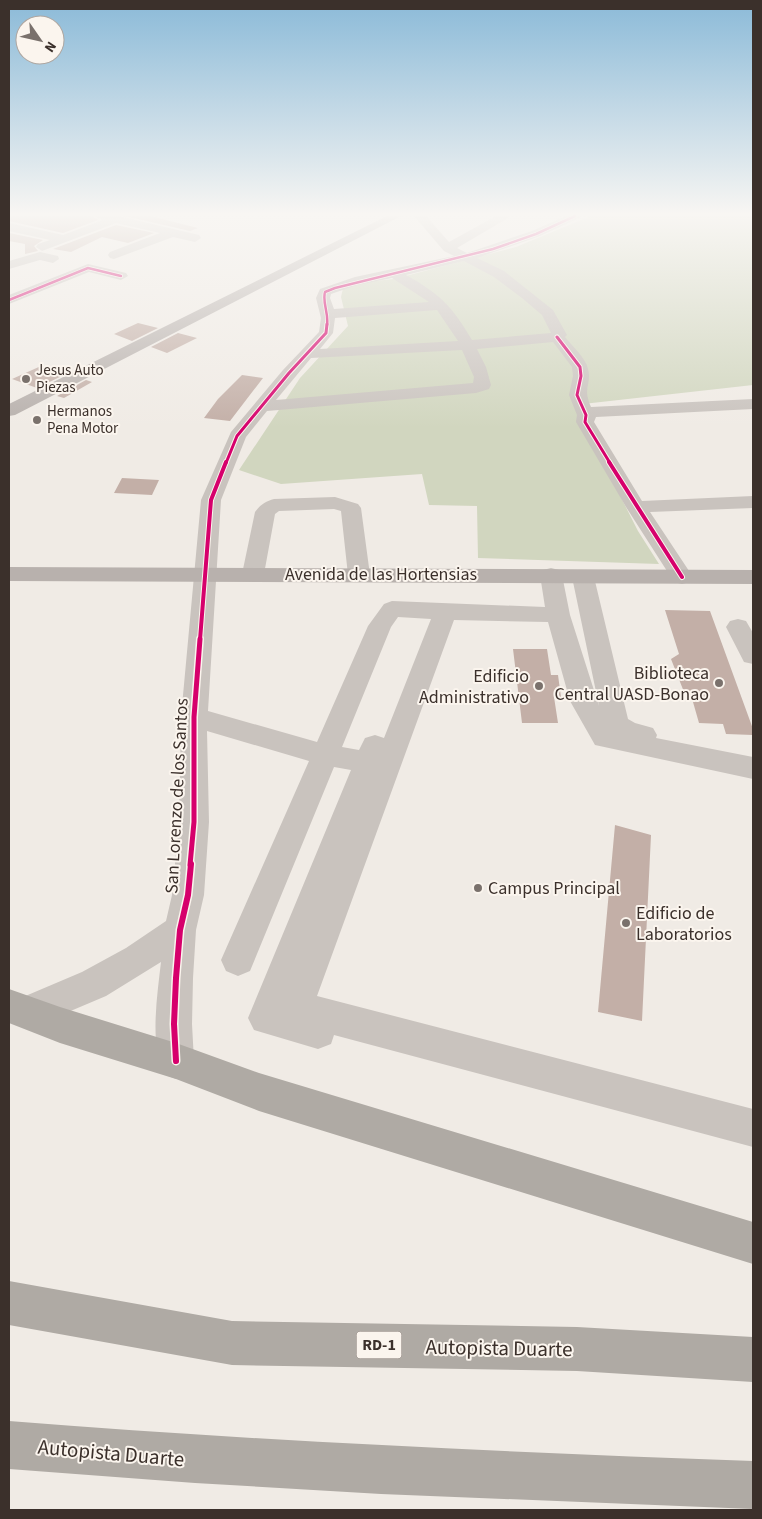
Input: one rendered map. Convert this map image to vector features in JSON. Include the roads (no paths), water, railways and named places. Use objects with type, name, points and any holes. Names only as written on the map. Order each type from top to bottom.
[{"type":"highway","points":[[19,1009],[60,1025],[176,1061],[259,1092],[753,1243]]},
{"type":"highway","name":"Autopista Duarte","points":[[9,1303],[232,1343],[577,1349],[753,1360]]},
{"type":"highway","name":"Autopista Duarte","points":[[9,1445],[144,1457],[753,1486]]},
{"type":"main road","points":[[9,411],[255,287]]},
{"type":"main road","name":"Avenida de las Hortensias","points":[[9,574],[753,577]]},
{"type":"street","points":[[9,300],[41,287]]},
{"type":"street","name":"San Lorenzo de los Santos","points":[[176,1061],[174,1024],[180,930],[188,895],[194,822],[194,717],[211,500],[237,436],[326,332],[327,314],[323,298],[325,292],[335,287]]},
{"type":"street","points":[[262,406],[481,387],[484,383],[467,345],[442,305],[414,287]]},
{"type":"street","points":[[516,287],[548,313],[559,335],[557,337],[580,367],[581,376],[577,394],[586,415],[585,422],[636,507],[682,577]]},
{"type":"street","points":[[327,314],[442,305]]},
{"type":"street","points":[[306,354],[467,345],[557,337]]},
{"type":"street","points":[[586,415],[593,412],[753,404]]},
{"type":"street","points":[[636,507],[753,502]]},
{"type":"street","points":[[253,574],[266,512],[270,508],[274,505],[335,503],[351,508],[359,575]]},
{"type":"street","points":[[551,575],[558,615],[583,701],[604,738],[753,768]]},
{"type":"street","points":[[583,576],[616,724],[628,732],[753,758]]},
{"type":"street","points":[[238,960],[380,626],[392,609],[558,615]]},
{"type":"street","points":[[437,612],[378,764],[295,1008],[753,1128]]},
{"type":"street","points":[[738,627],[753,656]]},
{"type":"street","points":[[194,717],[326,755],[378,764]]},
{"type":"street","points":[[378,764],[266,1018],[753,1148]]},
{"type":"street","points":[[19,1009],[94,984],[138,959],[180,930]]},
{"type":"place","name":"Jesus Auto Piezas","points":[[26,379]]},
{"type":"place","name":"Hermanos Pena Motor","points":[[37,420]]},
{"type":"place","name":"Biblioteca Central UASD-Bonao","points":[[719,683]]},
{"type":"place","name":"Edificio Administrativo","points":[[539,686]]},
{"type":"place","name":"Campus Principal","points":[[478,888]]},
{"type":"place","name":"Edificio de Laboratorios","points":[[626,923]]}]
